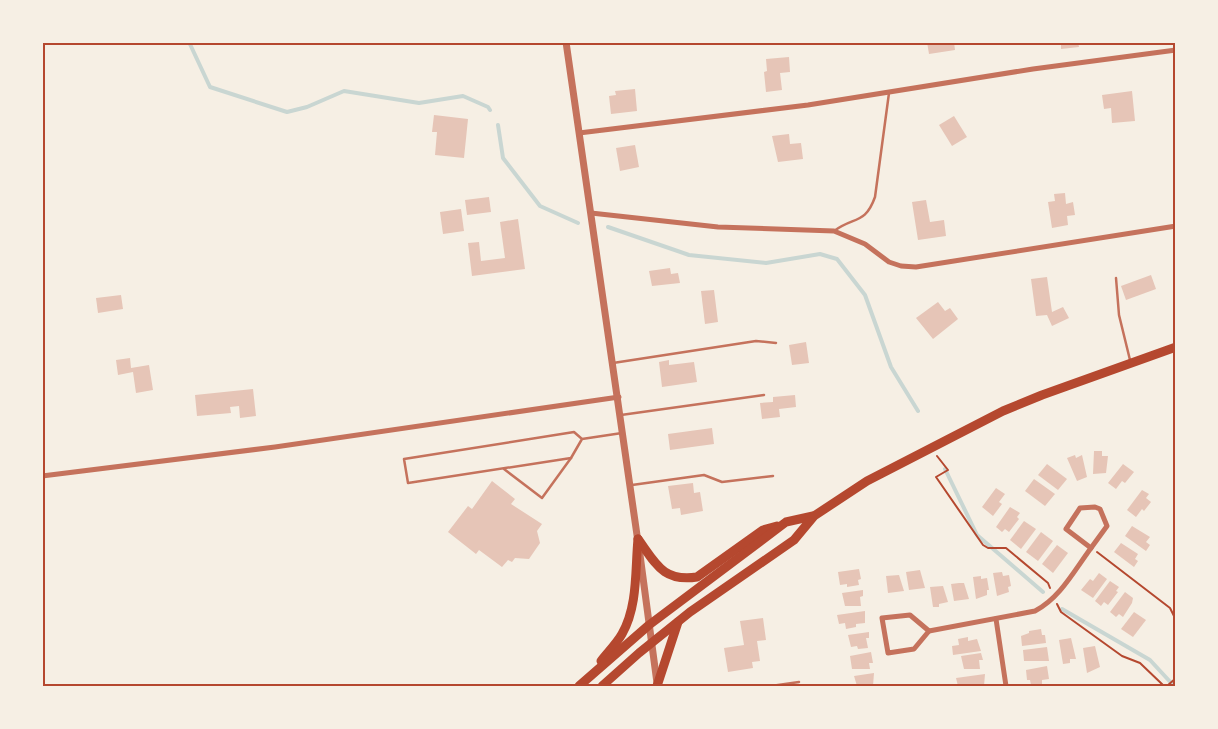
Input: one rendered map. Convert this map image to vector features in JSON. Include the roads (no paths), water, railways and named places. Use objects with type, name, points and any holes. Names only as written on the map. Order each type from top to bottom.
[{"type":"highway","points":[[602,686],[651,642],[794,540],[814,516],[867,481],[930,447],[1042,394],[1176,347]]},
{"type":"highway","points":[[638,539],[659,568],[678,578],[697,577],[763,530],[786,522],[814,516]]},
{"type":"highway","points":[[578,686],[649,625],[786,522]]},
{"type":"highway","points":[[587,679],[622,635],[629,619],[634,598],[638,539]]},
{"type":"highway","points":[[657,686],[678,622]]},
{"type":"street","points":[[566,42],[619,397],[657,686]]},
{"type":"street","points":[[579,133],[808,104],[1033,69],[1176,50]]},
{"type":"street","points":[[591,213],[718,227],[834,231],[865,244],[889,262],[901,266],[916,267],[1176,226]]},
{"type":"street","points":[[42,476],[276,447],[619,397]]},
{"type":"street","points":[[929,631],[910,615],[882,618],[888,653],[914,649],[929,631],[1035,611],[1054,598],[1106,526],[1100,509],[1095,507],[1080,508],[1066,529],[1090,548]]},
{"type":"street","points":[[996,619],[1006,686]]},
{"type":"lane","points":[[834,231],[842,225],[865,216],[871,208],[875,197],[890,102],[889,92]]},
{"type":"lane","points":[[1116,278],[1120,315],[1130,362]]},
{"type":"lane","points":[[613,363],[756,341],[776,342]]},
{"type":"lane","points":[[621,415],[764,395]]},
{"type":"lane","points":[[571,458],[408,483],[404,459],[574,432],[582,439],[624,433]]},
{"type":"lane","points":[[504,469],[542,498],[571,458],[582,439]]},
{"type":"lane","points":[[630,485],[704,475],[722,482],[773,476]]},
{"type":"lane","points":[[771,686],[799,682]]},
{"type":"waterway","points":[[189,42],[210,87],[287,112],[307,107],[344,91],[419,103],[463,96],[488,107],[490,110]]},
{"type":"waterway","points":[[498,125],[503,158],[540,206],[578,223]]},
{"type":"waterway","points":[[608,227],[689,255],[766,263],[820,254],[837,259],[865,295],[891,367],[918,411]]},
{"type":"waterway","points":[[945,469],[977,535],[1043,592]]},
{"type":"waterway","points":[[1062,609],[1150,660],[1174,686]]}]
